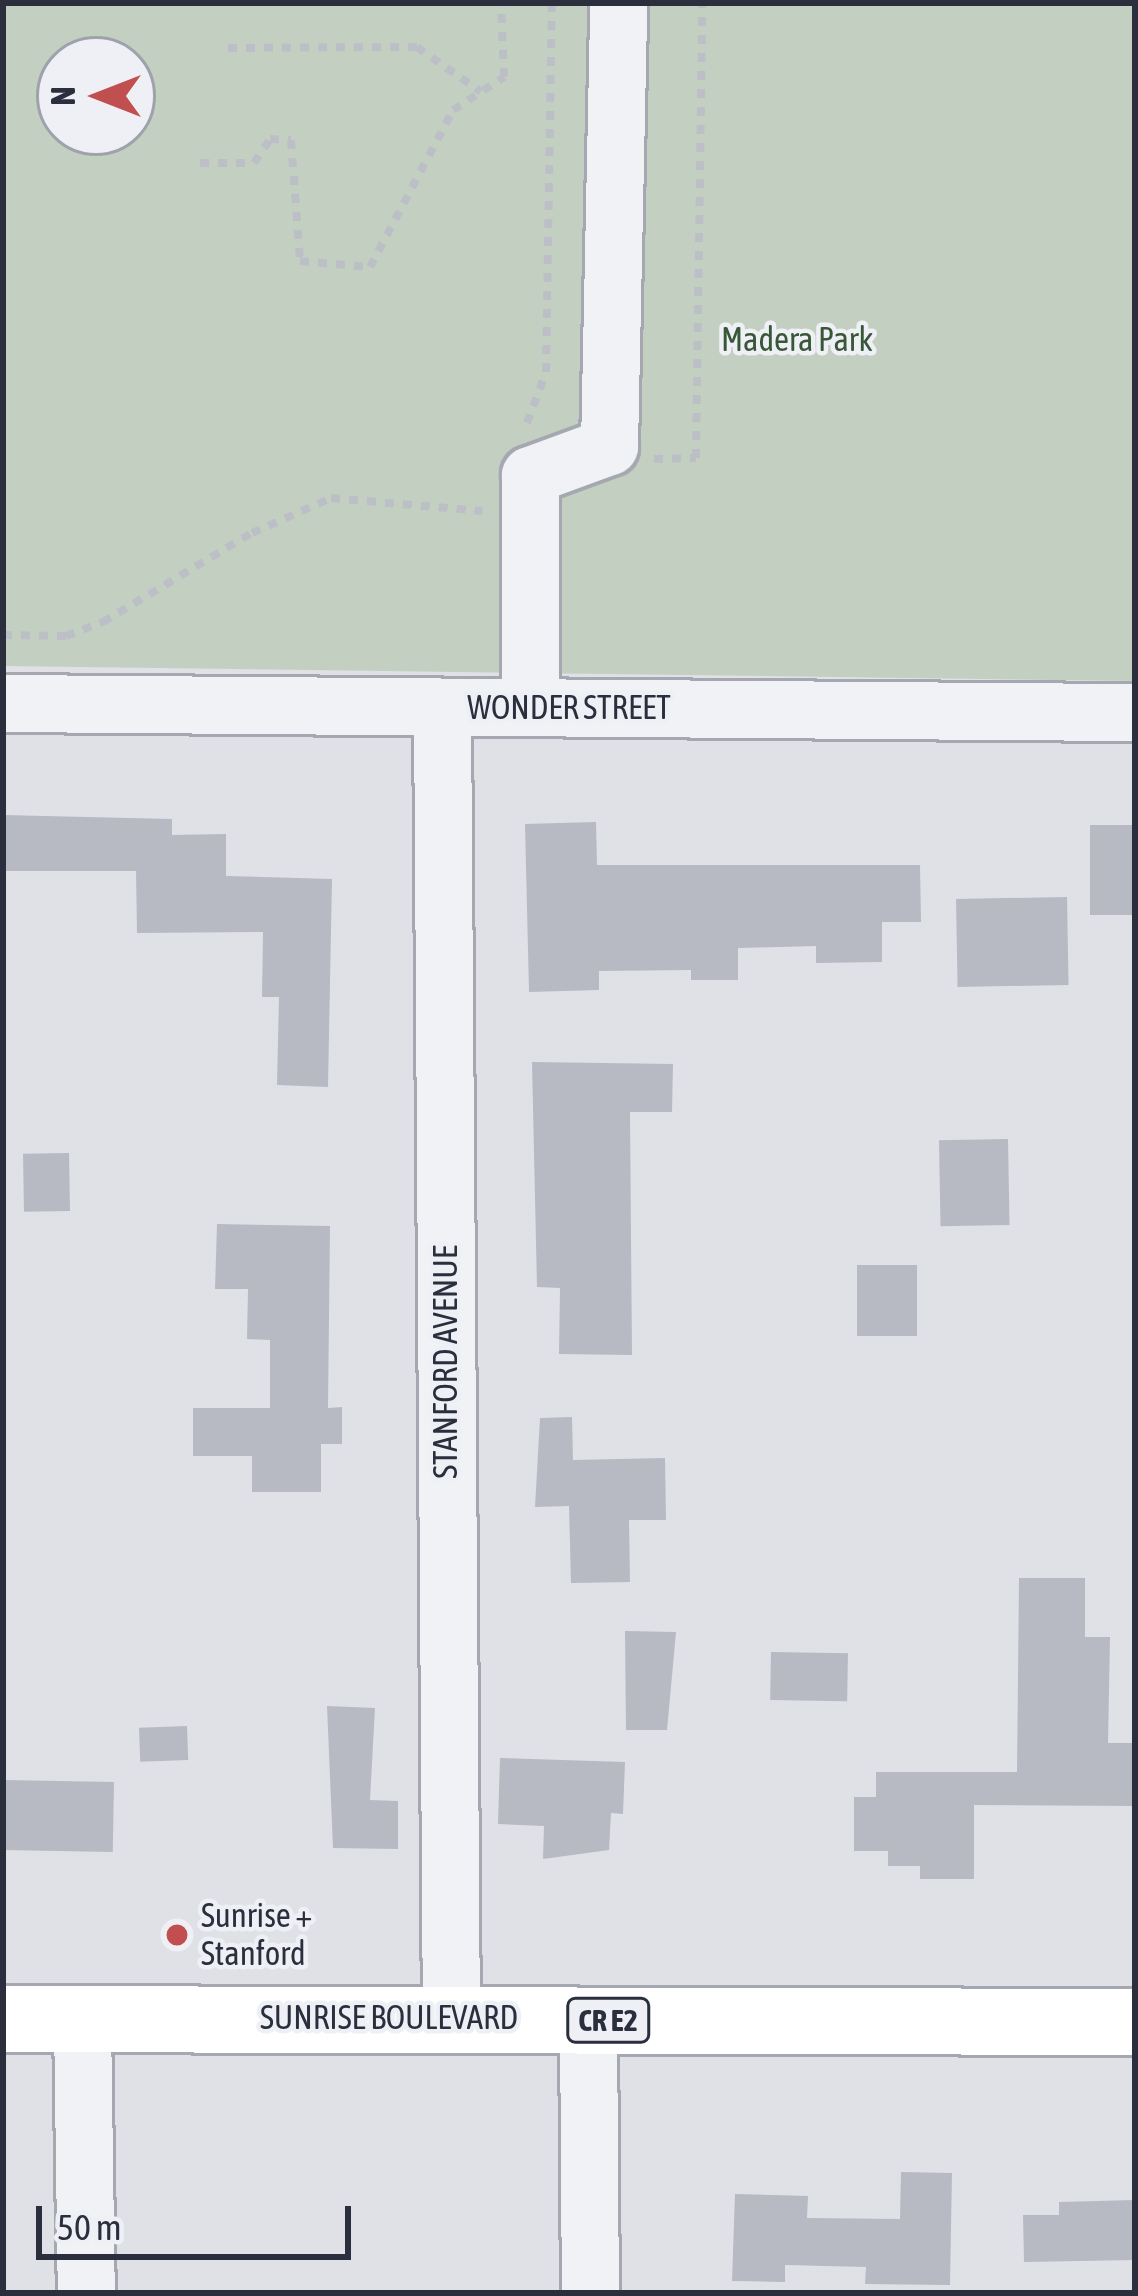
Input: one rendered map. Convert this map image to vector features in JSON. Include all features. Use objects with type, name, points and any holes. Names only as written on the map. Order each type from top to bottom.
[{"type":"main road","name":"SUNRISE BOULEVARD","points":[[3,2019],[1135,2022]]},
{"type":"street","points":[[530,707],[530,476],[609,446],[618,3]]},
{"type":"street","name":"WONDER STREET","points":[[3,703],[1135,712]]},
{"type":"street","name":"STANFORD AVENUE","points":[[442,706],[451,2017]]},
{"type":"street","points":[[82,2019],[86,2293]]},
{"type":"street","points":[[588,2020],[590,2293]]},
{"type":"path","points":[[200,163],[254,163],[270,139],[291,140],[300,261],[370,267],[454,110],[504,77],[501,3]]},
{"type":"path","points":[[524,432],[546,373],[552,3]]},
{"type":"path","points":[[634,460],[696,458],[702,3]]},
{"type":"path","points":[[228,48],[417,46],[481,92]]},
{"type":"path","points":[[3,635],[66,636],[103,622],[252,533],[331,498],[488,511]]},
{"type":"green space","name":"Madera Park","points":[[3,3],[1135,3],[1135,681],[3,666]]},
{"type":"building","points":[[3,815],[172,819],[172,835],[226,834],[226,876],[332,879],[328,1087],[277,1085],[279,997],[262,997],[263,932],[137,933],[136,871],[3,871]]},
{"type":"building","points":[[596,822],[597,865],[920,865],[921,922],[882,922],[882,962],[816,963],[816,946],[738,948],[738,980],[691,980],[691,970],[599,971],[599,990],[529,992],[525,824]]},
{"type":"building","points":[[1090,825],[1135,825],[1135,915],[1090,915]]},
{"type":"building","points":[[1067,897],[1069,985],[958,987],[956,899]]},
{"type":"building","points":[[532,1062],[673,1064],[672,1112],[630,1112],[632,1355],[559,1354],[560,1288],[537,1287]]},
{"type":"building","points":[[1008,1139],[1010,1225],[941,1226],[939,1140]]},
{"type":"building","points":[[69,1153],[70,1211],[24,1212],[23,1154]]},
{"type":"building","points":[[217,1224],[330,1226],[328,1408],[342,1407],[342,1444],[321,1444],[321,1492],[252,1492],[252,1456],[193,1456],[193,1408],[270,1408],[270,1340],[247,1339],[248,1289],[215,1289]]},
{"type":"building","points":[[857,1265],[917,1265],[917,1336],[857,1336]]},
{"type":"building","points":[[572,1417],[573,1460],[665,1458],[666,1520],[629,1520],[630,1582],[571,1583],[569,1506],[535,1507],[540,1418]]},
{"type":"building","points":[[1019,1578],[1085,1578],[1085,1637],[1110,1637],[1108,1743],[1135,1743],[1135,1806],[974,1805],[974,1879],[920,1879],[920,1866],[888,1866],[888,1851],[854,1851],[854,1797],[876,1797],[876,1772],[1017,1772]]},
{"type":"building","points":[[625,1631],[676,1632],[667,1730],[626,1730]]},
{"type":"building","points":[[771,1652],[848,1653],[847,1701],[770,1700]]},
{"type":"building","points":[[327,1706],[375,1708],[370,1800],[398,1801],[398,1849],[333,1848]]},
{"type":"building","points":[[187,1726],[188,1760],[140,1762],[139,1728]]},
{"type":"building","points":[[500,1758],[625,1762],[623,1814],[611,1813],[609,1850],[543,1859],[544,1826],[498,1824]]},
{"type":"building","points":[[3,1780],[114,1782],[113,1852],[3,1850]]},
{"type":"building","points":[[901,2172],[952,2173],[950,2285],[865,2284],[866,2267],[785,2265],[785,2282],[732,2281],[735,2194],[808,2196],[807,2218],[900,2219]]},
{"type":"building","points":[[1135,2200],[1135,2260],[1024,2262],[1023,2215],[1059,2215],[1059,2202]]},
{"type":"place","name":"Sunrise + Stanford","points":[[177,1935]]}]
